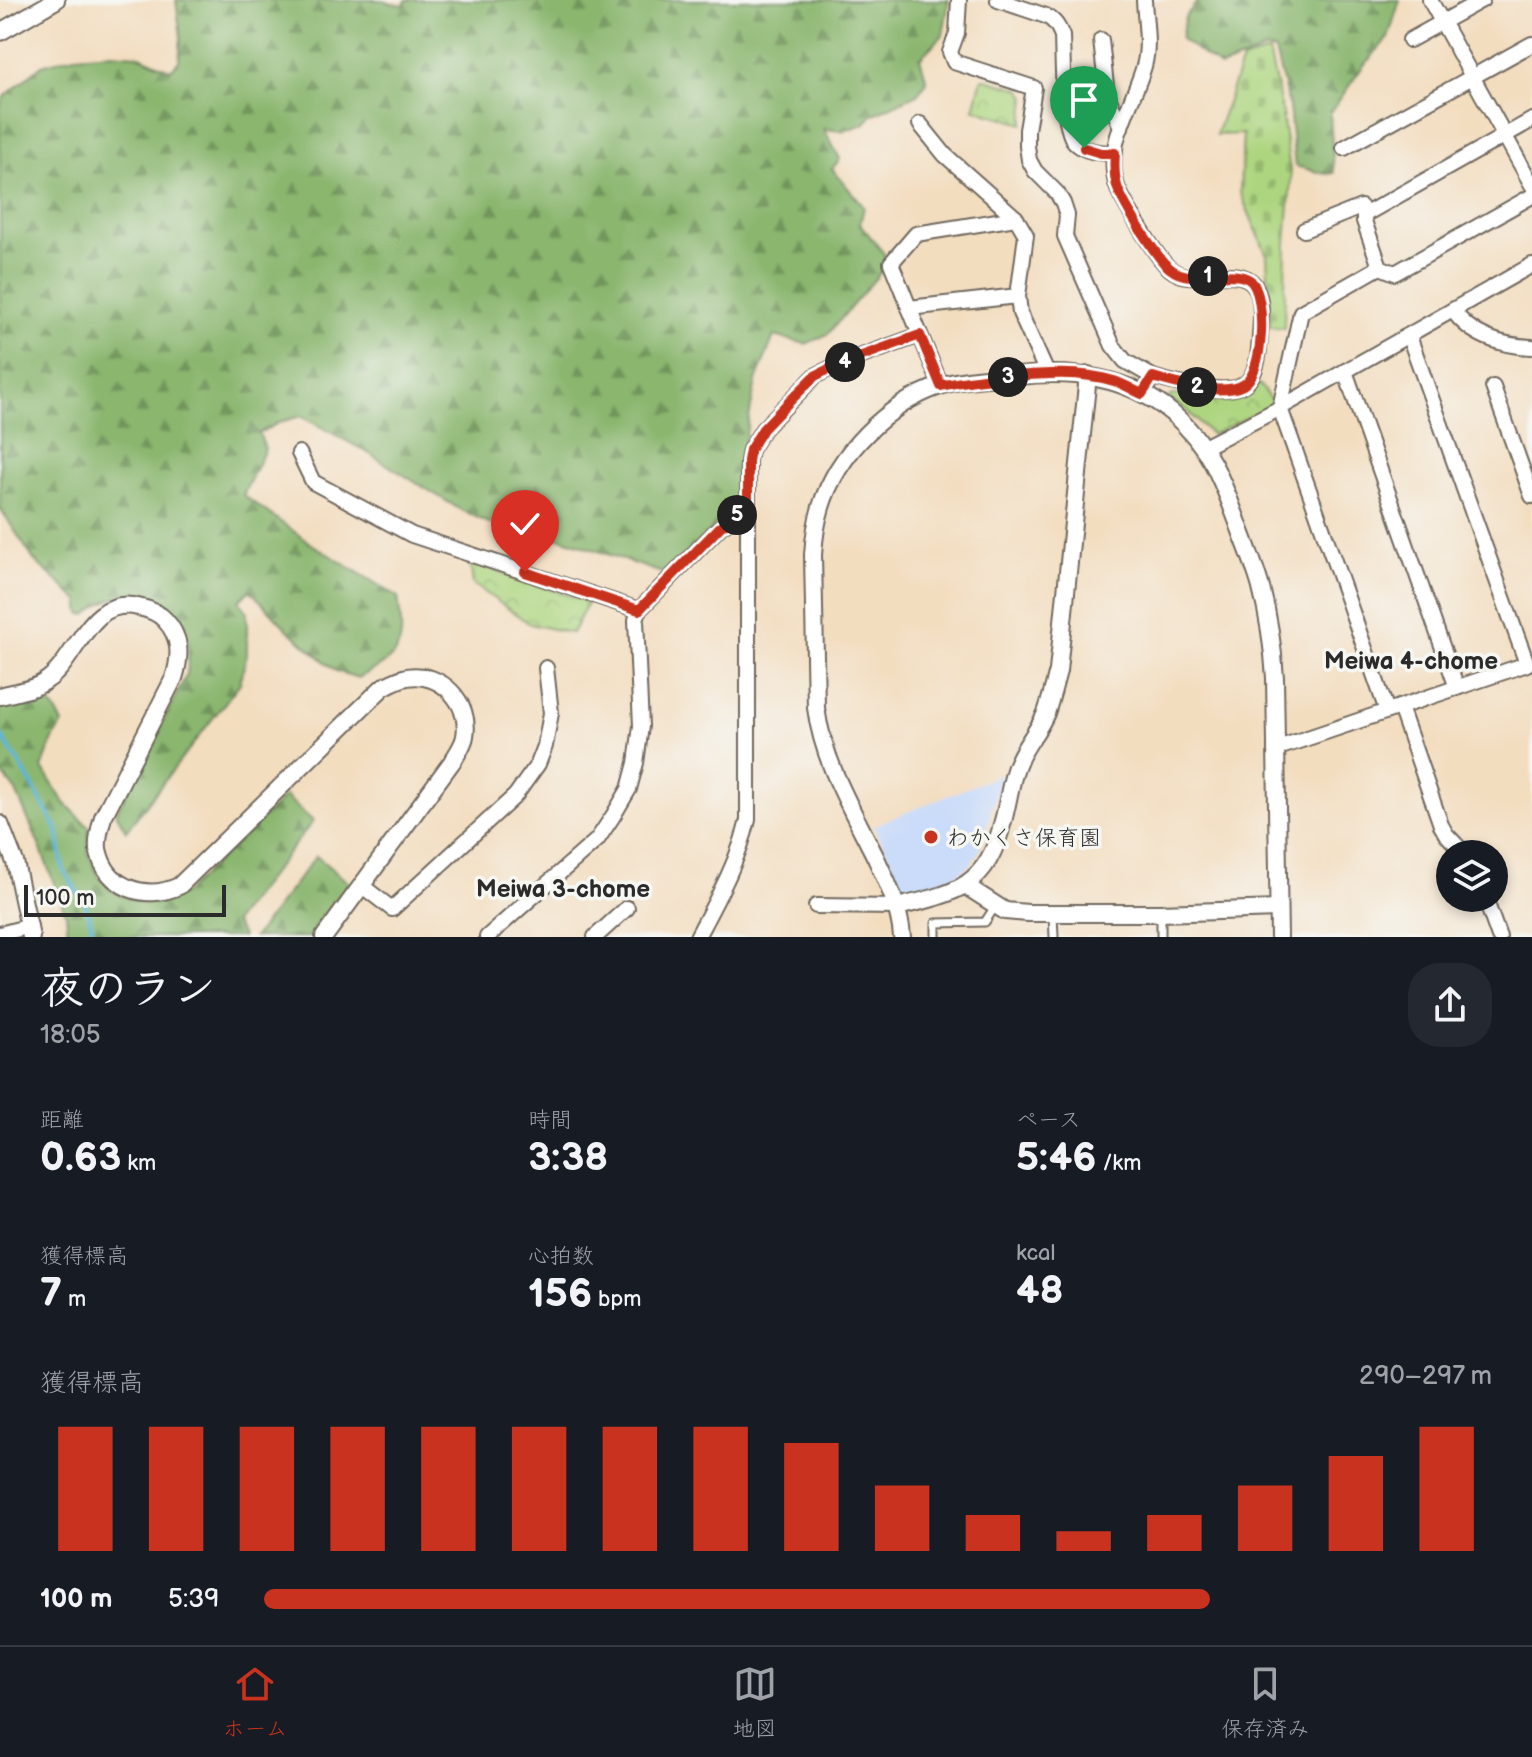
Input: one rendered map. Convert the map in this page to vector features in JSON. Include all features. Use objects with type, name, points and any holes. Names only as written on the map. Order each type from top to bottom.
[{"type":"street","points":[[0,32],[56,0]]},
{"type":"street","points":[[959,0],[957,33],[950,52],[954,62],[1034,88],[1027,130],[1029,160],[1063,203],[1067,215],[1065,236],[1113,346],[1125,361],[1153,377],[1175,384],[1232,389],[1249,381],[1259,354],[1261,321],[1256,289],[1249,279],[1238,275],[1196,277],[1181,275],[1167,266],[1118,188],[1114,172],[1121,127],[1144,65],[1147,42],[1144,0]]},
{"type":"street","points":[[998,0],[1053,20],[1062,36],[1067,126],[1073,140],[1084,148],[1115,153]]},
{"type":"street","points":[[1430,0],[1532,185]]},
{"type":"street","points":[[1410,40],[1482,0]]},
{"type":"street","points":[[1101,40],[1107,95],[1121,127]]},
{"type":"street","points":[[1344,148],[1532,44]]},
{"type":"street","points":[[1364,215],[1532,120]]},
{"type":"street","points":[[920,124],[945,155],[1016,218],[1026,235],[1018,296],[1020,313],[1047,373]]},
{"type":"street","points":[[1304,230],[1361,207],[1380,267],[1395,273],[1532,196]]},
{"type":"street","points":[[941,386],[891,263],[916,234],[1016,218]]},
{"type":"street","points":[[1204,447],[1280,408],[1532,265]]},
{"type":"street","points":[[1380,267],[1301,312],[1280,408],[1394,709],[1441,825],[1452,840]]},
{"type":"street","points":[[909,308],[1018,296]]},
{"type":"street","points":[[1453,310],[1475,331],[1495,342],[1532,347]]},
{"type":"street","points":[[697,937],[735,864],[748,820],[750,450],[763,429],[815,376],[920,335]]},
{"type":"street","points":[[1275,749],[1527,664],[1409,336]]},
{"type":"street","points":[[1345,371],[1457,688]]},
{"type":"street","points":[[902,937],[897,907],[888,883],[831,766],[819,732],[813,555],[821,505],[833,477],[864,435],[911,399],[941,386],[960,382],[1047,373],[1088,375],[1116,382],[1142,394],[1170,412],[1204,447],[1223,481],[1261,586],[1272,640],[1279,937]]},
{"type":"street","points":[[816,906],[897,907],[944,895],[966,886],[994,853],[1016,768],[1046,713],[1058,671],[1088,375]]},
{"type":"street","points":[[1142,394],[1153,377]]},
{"type":"street","points":[[1493,387],[1532,496]]},
{"type":"street","points":[[299,453],[313,482],[412,535],[639,610]]},
{"type":"street","points":[[487,937],[597,840],[629,789],[641,726],[636,620],[639,610],[720,527],[748,507]]},
{"type":"street","points":[[0,696],[46,682],[95,619],[116,607],[130,605],[146,609],[160,615],[169,625],[179,647],[179,663],[174,678],[99,830],[98,847],[111,877],[129,888],[149,894],[179,886],[383,687],[409,676],[432,679],[450,690],[464,712],[465,740],[324,937]]},
{"type":"street","points":[[361,885],[392,909],[515,796],[538,764],[545,746],[551,713],[546,668]]},
{"type":"street","points":[[0,824],[8,864],[30,931],[0,934]]},
{"type":"street","points":[[966,886],[1005,911],[1053,914],[1278,909]]},
{"type":"street","points":[[595,937],[627,908]]},
{"type":"street","points":[[1490,912],[1499,937]]},
{"type":"lane","points":[[936,937],[936,923],[985,922],[996,905]]},
{"type":"lane","points":[[1160,913],[1161,937]]},
{"type":"lane","points":[[1053,914],[1054,937]]},
{"type":"shaded area","name":"わかくさ保育園","points":[[1002,774],[981,848],[972,863],[935,885],[906,890],[873,826]]},
{"type":"green space","points":[[176,0],[382,0],[404,5],[406,0],[949,0],[943,35],[920,58],[927,82],[917,94],[872,115],[864,124],[843,131],[824,129],[840,159],[832,169],[864,207],[860,224],[885,255],[886,266],[828,334],[806,344],[774,336],[756,381],[742,455],[741,501],[665,574],[561,538],[519,537],[461,510],[301,416],[259,433],[265,449],[243,495],[310,543],[398,597],[401,639],[398,648],[385,663],[358,678],[336,671],[289,631],[250,590],[239,601],[247,612],[247,653],[240,683],[126,831],[116,813],[187,674],[188,645],[183,630],[171,615],[140,597],[107,601],[87,615],[81,614],[79,601],[34,560],[0,508],[0,107],[4,97],[42,65],[75,56],[110,53],[138,55],[171,70],[179,61],[181,37]]},
{"type":"green space","points":[[1199,0],[1400,0],[1388,38],[1364,65],[1330,113],[1334,173],[1295,166],[1289,106],[1275,51],[1266,49],[1221,67],[1181,39],[1185,17]]},
{"type":"green space","points":[[1269,52],[1291,178],[1284,328],[1270,327],[1267,255],[1240,192],[1243,134],[1216,135],[1242,60]]},
{"type":"green space","points":[[982,78],[1021,89],[1026,97],[1023,124],[974,109]]},
{"type":"green space","points":[[1259,384],[1274,404],[1212,435],[1184,408],[1168,398],[1172,395],[1232,402]]},
{"type":"green space","points":[[470,562],[588,602],[572,633],[530,624],[473,584]]},
{"type":"green space","points":[[40,697],[54,708],[63,724],[53,739],[42,768],[64,802],[89,827],[88,853],[98,875],[108,888],[120,895],[142,903],[161,903],[186,892],[285,796],[313,821],[234,922],[243,937],[68,937],[66,914],[40,847],[16,791],[0,771],[0,706]]},
{"type":"green space","points":[[316,856],[349,883],[309,937],[254,937]]},
{"type":"waterway","points":[[0,733],[57,829],[63,869],[86,905],[93,930],[91,937]]},
{"type":"place","name":"わかくさ保育園","points":[[931,837]]},
{"type":"district","name":"Meiwa 4-chome","points":[[1411,661]]},
{"type":"district","name":"Meiwa 3-chome","points":[[563,889]]},
{"type":"route","points":[[525,572],[639,610],[720,527],[748,507],[750,450],[763,429],[815,376],[920,335],[941,386],[1047,373],[1088,375],[1116,382],[1142,394],[1153,377],[1175,384],[1215,389],[1232,389],[1249,381],[1259,354],[1261,321],[1259,299],[1249,279],[1238,275],[1181,275],[1167,266],[1118,188],[1114,172],[1115,153],[1084,148]]}]
